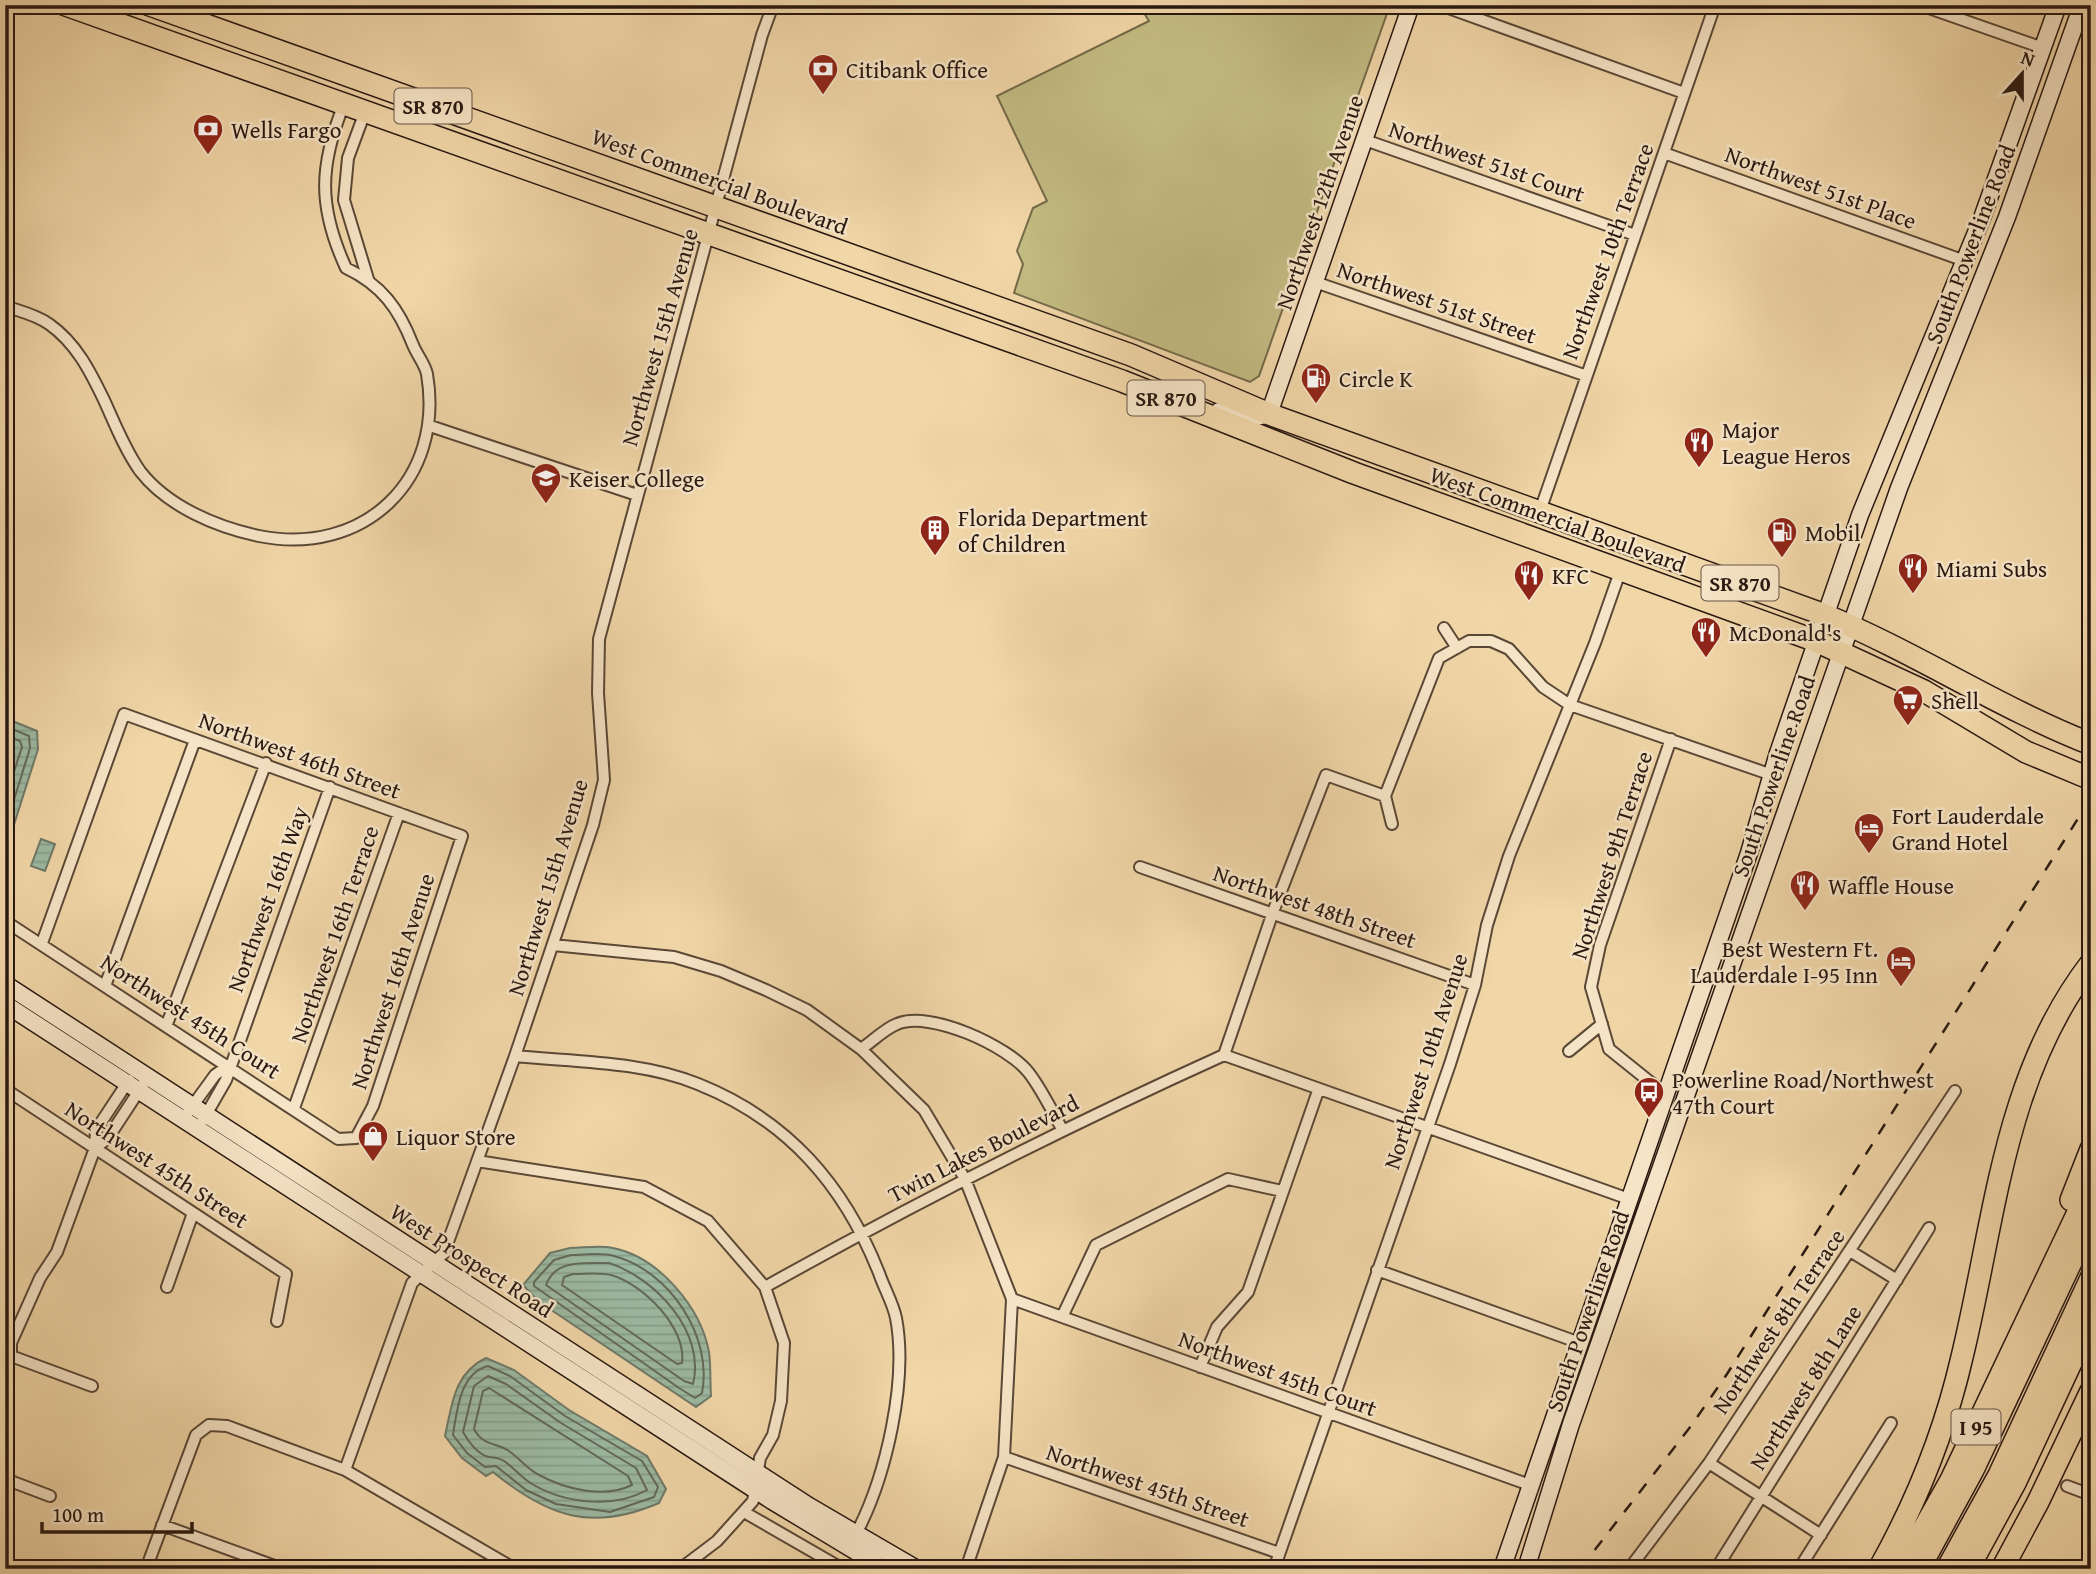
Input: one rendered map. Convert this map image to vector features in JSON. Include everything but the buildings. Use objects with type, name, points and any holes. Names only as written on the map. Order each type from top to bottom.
[{"type":"highway","points":[[110,5],[164,24],[224,32]]},
{"type":"highway","name":"West Commercial Boulevard","points":[[150,5],[1131,355],[1269,414],[1825,615],[1933,665],[2027,717],[2091,744]]},
{"type":"highway","name":"West Commercial Boulevard","points":[[71,6],[1152,393],[1290,448],[1816,641],[1924,691],[2011,745],[2091,779]]},
{"type":"highway","points":[[175,44],[227,48],[332,85],[365,82]]},
{"type":"highway","points":[[344,104],[379,102],[451,126],[509,134]]},
{"type":"highway","points":[[1290,448],[1303,436],[1372,461],[1451,479]]},
{"type":"highway","points":[[1879,1569],[1919,1489],[1954,1390],[2011,1127],[2024,1084],[2054,1017],[2091,963]]},
{"type":"highway","points":[[2045,1281],[2091,1149]]},
{"type":"highway","name":"I 95","points":[[1901,1569],[1951,1480],[2091,1185]]},
{"type":"highway","points":[[1919,1569],[1973,1470],[2091,1220]]},
{"type":"highway","points":[[1947,1569],[1999,1475],[2091,1278]]},
{"type":"highway","name":"I 95","points":[[1968,1569],[2015,1483],[2091,1321]]},
{"type":"highway","points":[[2002,1569],[2038,1502],[2091,1391]]},
{"type":"main road","name":"Northwest 12th Avenue","points":[[1269,414],[1411,5]]},
{"type":"main road","name":"South Powerline Road","points":[[1502,1569],[1749,853],[1816,641],[1860,515],[1982,218],[2058,5]]},
{"type":"main road","name":"South Powerline Road","points":[[1526,1569],[1590,1371],[1908,463],[1993,252],[2082,5]]},
{"type":"main road","points":[[2043,48],[2050,58],[2055,83]]},
{"type":"main road","points":[[1982,218],[1986,243],[1993,252]]},
{"type":"main road","points":[[1965,261],[1970,265],[1978,288]]},
{"type":"main road","name":"West Commercial Boulevard","points":[[1152,393],[1239,416],[1257,417],[1269,414]]},
{"type":"main road","name":"West Prospect Road","points":[[5,984],[137,1080]]},
{"type":"main road","name":"West Prospect Road","points":[[5,1004],[137,1080],[428,1268],[856,1534],[917,1569]]},
{"type":"main road","points":[[1665,1094],[1683,1108]]},
{"type":"main road","name":"West Prospect Road","points":[[428,1268],[755,1490],[885,1569]]},
{"type":"main road","points":[[1590,1316],[1592,1338],[1597,1351]]},
{"type":"main road","points":[[1580,1343],[1590,1371]]},
{"type":"street","name":"Northwest 15th Avenue","points":[[345,1470],[409,1289],[444,1253],[515,1056],[593,825],[604,780],[598,693],[599,639],[636,495],[773,5]]},
{"type":"street","points":[[1440,5],[1684,93]]},
{"type":"street","name":"Northwest 10th Terrace","points":[[1540,511],[1584,375],[1715,5]]},
{"type":"street","points":[[1920,5],[2043,48]]},
{"type":"street","points":[[5,306],[48,323],[85,360],[122,441],[141,472],[177,506],[259,536],[321,539],[355,527],[391,502],[416,468],[430,426],[427,372],[406,326],[378,286],[346,268],[334,243],[325,204],[327,153],[344,104]]},
{"type":"street","points":[[365,112],[348,158],[344,200],[369,279]]},
{"type":"street","name":"Northwest 51st Court","points":[[1365,140],[1635,234]]},
{"type":"street","name":"Northwest 51st Place","points":[[1664,153],[1965,261]]},
{"type":"street","name":"Northwest 51st Street","points":[[1315,282],[1584,375]]},
{"type":"street","points":[[430,426],[636,495]]},
{"type":"street","name":"Northwest 10th Avenue","points":[[1274,1569],[1475,985],[1487,925],[1509,856],[1621,569]]},
{"type":"street","points":[[1444,628],[1457,648]]},
{"type":"street","points":[[1392,824],[1385,796],[1439,658],[1469,641],[1491,641],[1508,649],[1522,661],[1543,687],[1570,705],[1772,775]]},
{"type":"street","name":"Northwest 46th Street","points":[[42,943],[124,713],[463,836]]},
{"type":"street","name":"Northwest 9th Terrace","points":[[1665,1094],[1609,1049],[1591,987],[1600,945],[1671,739]]},
{"type":"street","points":[[105,986],[195,740]]},
{"type":"street","points":[[167,1024],[266,763]]},
{"type":"street","points":[[1385,796],[1326,775],[1273,912],[1224,1055],[1318,1091],[1629,1199]]},
{"type":"street","name":"Northwest 16th Way","points":[[195,1117],[226,1080],[229,1065],[330,787]]},
{"type":"street","name":"Northwest 16th Terrace","points":[[294,1108],[398,813]]},
{"type":"street","name":"Northwest 16th Avenue","points":[[356,1138],[373,1106],[463,836]]},
{"type":"street","name":"Northwest 48th Street","points":[[1140,867],[1475,985]]},
{"type":"street","name":"Northwest 45th Court","points":[[5,921],[167,1024],[338,1139],[356,1138]]},
{"type":"street","points":[[553,944],[674,957],[721,971],[807,1010],[861,1049],[924,1110],[965,1179],[1012,1299],[1004,1457],[966,1569]]},
{"type":"street","points":[[861,1049],[897,1024],[927,1021],[968,1034],[1002,1049],[1028,1072],[1062,1129]]},
{"type":"street","points":[[1569,1051],[1602,1024]]},
{"type":"street","name":"Twin Lakes Boulevard","points":[[765,1287],[863,1232],[1062,1129],[1224,1055]]},
{"type":"street","points":[[515,1056],[652,1070],[696,1083],[734,1100],[779,1129],[816,1163],[863,1232],[896,1317],[900,1370],[894,1426],[856,1534]]},
{"type":"street","name":"Northwest 16th Way","points":[[195,1117],[215,1075],[229,1065]]},
{"type":"street","points":[[5,1370],[11,1356],[8,1342],[40,1278],[57,1252],[95,1148],[96,1130],[137,1080]]},
{"type":"street","name":"Northwest 45th Street","points":[[5,1089],[286,1274],[277,1321]]},
{"type":"street","points":[[1200,1367],[1217,1327],[1248,1293],[1318,1091]]},
{"type":"street","name":"Northwest 8th Terrace","points":[[1629,1569],[1710,1463],[1955,1091]]},
{"type":"street","points":[[477,1161],[644,1187],[708,1221],[765,1287],[784,1343],[781,1401],[773,1435],[760,1458],[753,1501],[718,1541],[680,1569]]},
{"type":"street","points":[[1062,1317],[1096,1245],[1228,1179],[1282,1191]]},
{"type":"street","points":[[167,1287],[192,1213]]},
{"type":"street","name":"Northwest 8th Lane","points":[[1716,1569],[1929,1228]]},
{"type":"street","points":[[1850,1251],[1897,1280]]},
{"type":"street","points":[[1377,1270],[1580,1343]]},
{"type":"street","name":"Northwest 45th Court","points":[[1012,1299],[1530,1485]]},
{"type":"street","points":[[11,1356],[92,1386]]},
{"type":"street","points":[[1799,1569],[1891,1423]]},
{"type":"street","points":[[146,1569],[196,1435],[209,1425],[227,1426],[345,1470],[515,1569]]},
{"type":"street","name":"Northwest 45th Street","points":[[1004,1457],[1279,1553]]},
{"type":"street","points":[[1710,1463],[1821,1535]]},
{"type":"street","points":[[5,1479],[50,1496]]},
{"type":"street","points":[[2067,1486],[2091,1495]]},
{"type":"street","points":[[744,1512],[843,1569]]},
{"type":"street","points":[[163,1525],[283,1569]]},
{"type":"shaded area","points":[[1139,5],[1390,5],[1259,376],[1250,382],[1014,293],[1023,264],[1017,251],[1033,208],[1047,201],[997,96],[1149,21]]},
{"type":"water","points":[[5,718],[37,731],[38,749],[5,853]]},
{"type":"water","points":[[41,839],[55,844],[45,871],[31,866]]},
{"type":"water","points":[[608,1247],[630,1253],[661,1273],[675,1287],[697,1318],[704,1335],[710,1357],[711,1396],[696,1407],[538,1301],[523,1285],[550,1253],[570,1248]]},
{"type":"water","points":[[486,1358],[514,1370],[569,1410],[647,1456],[666,1489],[659,1503],[613,1517],[572,1515],[533,1500],[493,1472],[486,1476],[462,1458],[445,1436],[450,1412],[456,1391],[467,1372]]},
{"type":"railway","points":[[1580,1569],[1691,1426],[1727,1374],[2091,798]]},
{"type":"place","name":"Citibank Office","points":[[823,96]]},
{"type":"place","name":"Wells Fargo","points":[[208,156]]},
{"type":"place","name":"Circle K","points":[[1316,405]]},
{"type":"place","name":"Major League Heros","points":[[1699,469]]},
{"type":"place","name":"Keiser College","points":[[546,505]]},
{"type":"place","name":"Florida Department of Children","points":[[935,557]]},
{"type":"place","name":"Mobil","points":[[1782,559]]},
{"type":"place","name":"Miami Subs","points":[[1913,595]]},
{"type":"place","name":"KFC","points":[[1529,602]]},
{"type":"place","name":"McDonald's","points":[[1706,659]]},
{"type":"place","name":"Shell","points":[[1908,727]]},
{"type":"place","name":"Fort Lauderdale Grand Hotel","points":[[1869,855]]},
{"type":"place","name":"Waffle House","points":[[1805,912]]},
{"type":"place","name":"Best Western Ft. Lauderdale I-95 Inn","points":[[1901,988]]},
{"type":"place","name":"Powerline Road/Northwest 47th Court","points":[[1649,1119]]},
{"type":"place","name":"Liquor Store","points":[[373,1163]]}]
